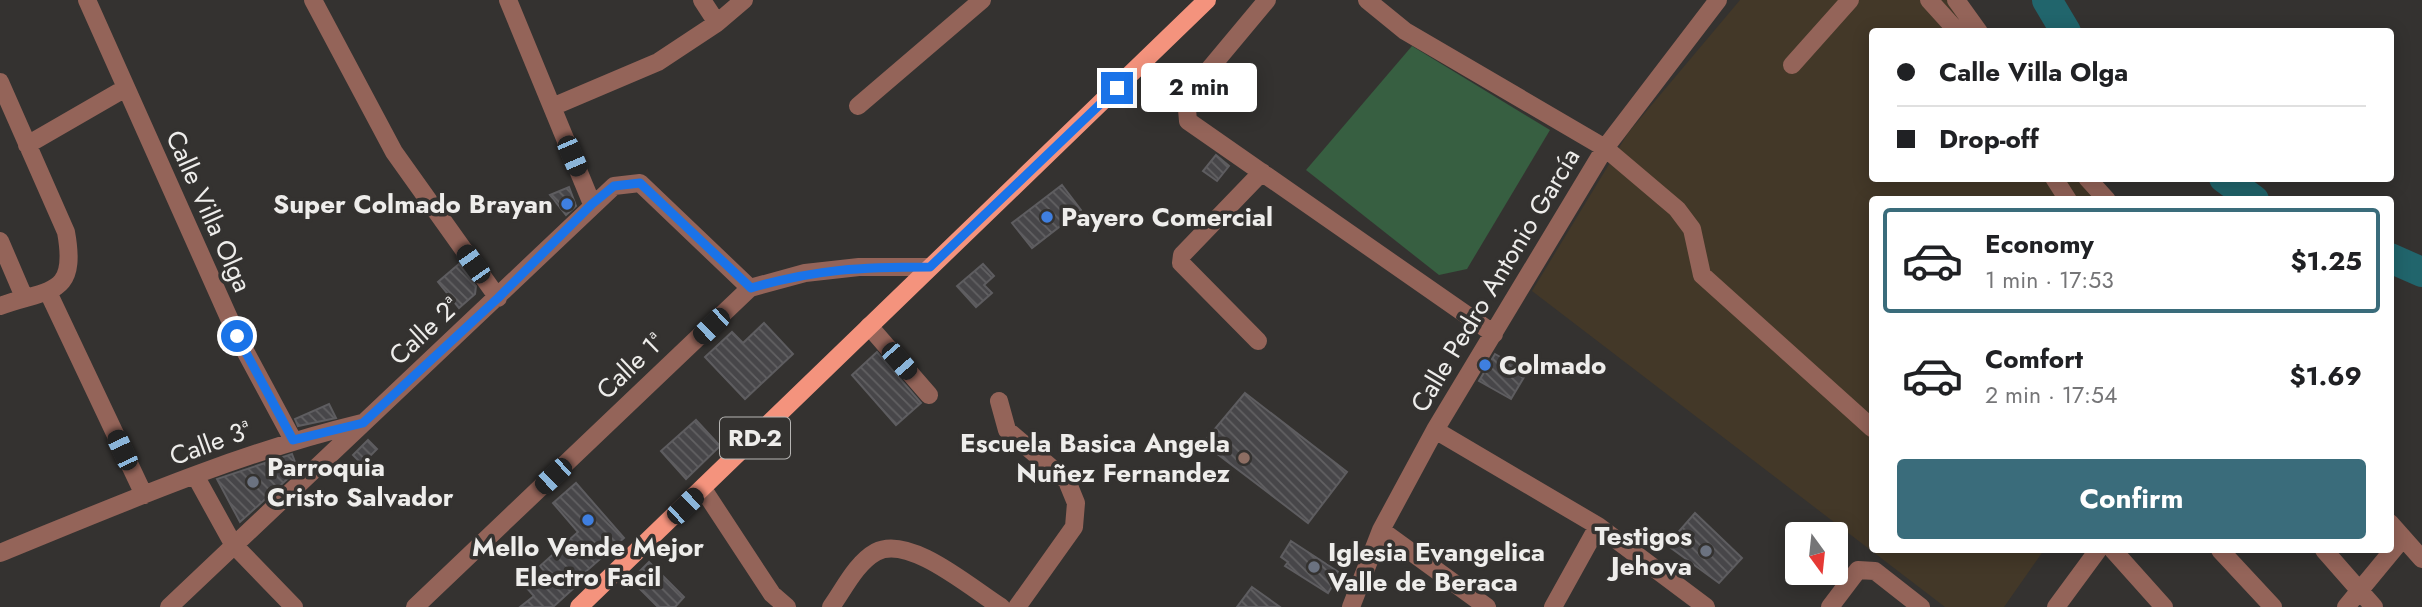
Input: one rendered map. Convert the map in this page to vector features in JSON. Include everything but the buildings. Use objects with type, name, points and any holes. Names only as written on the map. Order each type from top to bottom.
[{"type":"main road","name":"RD-2","points":[[579,607],[1207,0]]},
{"type":"street","name":"Calle Villa Olga","points":[[87,0],[124,89],[237,336],[293,440]]},
{"type":"street","points":[[313,0],[394,152],[498,298]]},
{"type":"street","points":[[508,0],[592,204]]},
{"type":"street","points":[[702,0],[717,23]]},
{"type":"street","points":[[552,107],[658,62],[717,23],[744,0]]},
{"type":"street","points":[[858,106],[982,0]]},
{"type":"street","points":[[1267,0],[1186,97],[1188,121],[1494,334]]},
{"type":"street","points":[[1367,0],[1405,31],[1605,148],[1678,209],[1692,229],[1702,275],[1869,425]]},
{"type":"street","name":"Calle Pedro Antonio García","points":[[1350,607],[1381,530],[1436,430],[1605,148],[1718,0]]},
{"type":"street","points":[[1792,65],[1850,0]]},
{"type":"street","points":[[1929,0],[1954,28]]},
{"type":"street","points":[[1956,0],[1976,28]]},
{"type":"street","points":[[0,82],[66,232],[69,253],[69,267],[62,284],[48,292],[0,306]]},
{"type":"street","points":[[27,145],[124,89]]},
{"type":"street","points":[[1258,341],[1181,263],[1182,255],[1262,172]]},
{"type":"street","points":[[2091,182],[2103,196]]},
{"type":"street","name":"Calle 2ª","points":[[169,607],[614,186],[640,183],[751,288]]},
{"type":"street","points":[[2,249],[24,297]]},
{"type":"street","name":"Calle 1ª","points":[[415,607],[751,288],[805,273],[859,267],[930,267]]},
{"type":"street","points":[[48,292],[144,495]]},
{"type":"street","points":[[869,326],[929,395]]},
{"type":"street","points":[[999,401],[1007,430],[1067,481],[1076,503],[1074,527],[1017,607]]},
{"type":"street","name":"Calle 3ª","points":[[0,553],[144,495],[293,440],[363,423]]},
{"type":"street","points":[[1436,430],[1598,526],[1706,607]]},
{"type":"street","points":[[196,477],[233,544],[294,607]]},
{"type":"street","points":[[703,489],[772,594],[787,607]]},
{"type":"street","points":[[1553,607],[1598,526]]},
{"type":"street","points":[[2394,528],[2422,559]]},
{"type":"street","points":[[1381,530],[1487,607]]},
{"type":"street","points":[[2394,549],[2403,538]]},
{"type":"street","points":[[831,607],[862,563],[876,552],[892,547],[908,549],[923,557],[1001,607]]},
{"type":"street","points":[[2056,607],[2096,553]]},
{"type":"street","points":[[2116,553],[2164,607]]},
{"type":"street","points":[[2223,553],[2273,607]]},
{"type":"street","points":[[2327,553],[2374,607]]},
{"type":"street","points":[[2346,607],[2391,553]]},
{"type":"street","points":[[1830,607],[1858,570],[1875,571],[1921,607]]},
{"type":"shaded area","points":[[1740,0],[1953,0],[1974,28],[1869,28],[1869,182],[2086,182],[2097,196],[1869,196],[1869,549],[1848,533],[1848,522],[1834,522],[1532,291],[1628,133]]},
{"type":"shaded area","points":[[1874,553],[2042,553],[2004,607],[1945,607]]},
{"type":"green space","points":[[1412,46],[1550,130],[1467,269],[1439,275],[1306,170]]},
{"type":"waterway","points":[[2047,0],[2064,28]]},
{"type":"waterway","points":[[2229,182],[2249,196]]},
{"type":"waterway","points":[[2394,260],[2422,272]]},
{"type":"place","name":"Super Colmado Brayan","points":[[567,204]]},
{"type":"place","name":"Payero Comercial","points":[[1047,217]]},
{"type":"place","name":"Colmado","points":[[1485,365]]},
{"type":"place","name":"Escuela Basica Angela Nuñez Fernandez","points":[[1244,458]]},
{"type":"place","name":"Parroquia Cristo Salvador","points":[[253,482]]},
{"type":"place","name":"Mello Vende Mejor Electro Facil","points":[[588,520]]},
{"type":"place","name":"Testigos Jehova","points":[[1706,551]]},
{"type":"place","name":"Iglesia Evangelica Valle de Beraca","points":[[1314,567]]},
{"type":"route","points":[[237,336],[293,440],[363,423],[498,298],[592,204],[614,186],[640,183],[751,288],[805,273],[859,267],[930,267],[1117,88]]}]
